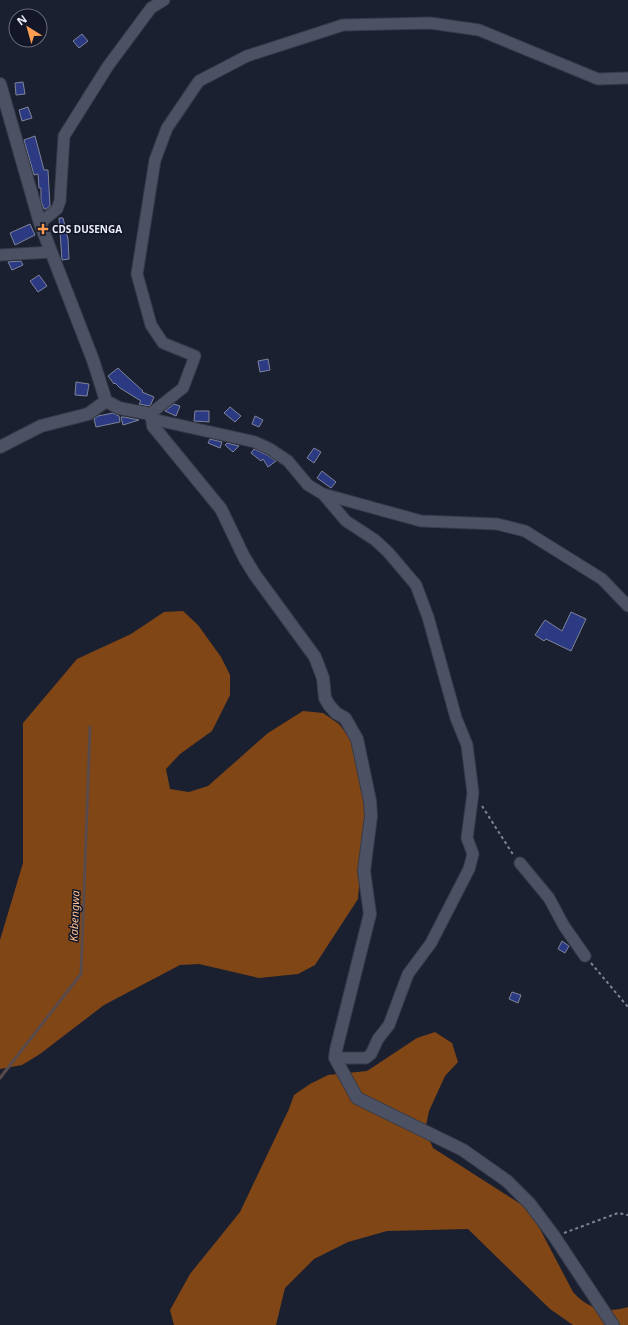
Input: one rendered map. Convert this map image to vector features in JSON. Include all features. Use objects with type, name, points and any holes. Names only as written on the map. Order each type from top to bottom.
[{"type":"street","points":[[40,223],[57,209],[60,201],[64,136],[108,66],[151,8],[164,0]]},
{"type":"street","points":[[151,417],[183,388],[196,356],[163,343],[151,325],[137,274],[155,160],[167,128],[199,81],[247,56],[343,24],[430,23],[479,30],[598,79],[628,78]]},
{"type":"street","points":[[1,90],[40,223],[93,360],[106,401],[119,408],[151,417],[255,442],[270,449],[288,461],[308,485],[323,494],[421,521],[497,524],[525,531],[602,579],[628,606]]},
{"type":"street","points":[[0,255],[51,252]]},
{"type":"street","points":[[0,447],[41,426],[88,414],[106,401]]},
{"type":"street","points":[[151,417],[153,426],[221,509],[244,557],[255,575],[315,657],[323,678],[325,698],[329,705],[336,713],[345,718],[357,739],[370,801],[371,816],[364,871],[370,914],[335,1058],[357,1098],[463,1150],[507,1181],[530,1204],[554,1236],[613,1325]]},
{"type":"street","points":[[323,494],[346,520],[375,540],[388,552],[416,586],[428,617],[456,718],[467,745],[473,793],[467,838],[473,854],[469,869],[431,944],[408,974],[390,1025],[378,1039],[372,1054],[366,1058],[335,1058]]},
{"type":"street","points":[[520,863],[549,898],[564,926],[585,956]]},
{"type":"path","points":[[473,793],[520,863]]},
{"type":"path","points":[[585,956],[628,1007]]},
{"type":"path","points":[[554,1236],[618,1213],[628,1215]]},
{"type":"shaded area","points":[[183,611],[198,625],[221,657],[230,675],[230,695],[212,731],[180,754],[166,769],[170,789],[189,792],[208,786],[268,733],[303,711],[323,713],[339,724],[352,741],[365,807],[358,899],[315,965],[298,974],[259,978],[199,964],[180,965],[104,1005],[40,1054],[22,1065],[0,1069],[0,940],[23,863],[23,723],[77,659],[131,634],[164,612]]},
{"type":"shaded area","points":[[435,1032],[452,1043],[458,1062],[445,1076],[429,1111],[425,1130],[433,1148],[530,1210],[573,1292],[591,1306],[605,1310],[628,1307],[628,1325],[573,1325],[550,1309],[468,1229],[387,1231],[348,1242],[314,1259],[285,1288],[276,1325],[174,1325],[170,1310],[190,1274],[240,1212],[289,1109],[294,1095],[310,1084],[328,1075],[367,1071],[417,1038]]},
{"type":"building","points":[[82,34],[88,41],[79,48],[73,41]]},
{"type":"building","points":[[23,82],[25,94],[16,95],[15,83]]},
{"type":"building","points":[[28,107],[32,118],[22,121],[19,110]]},
{"type":"building","points":[[35,136],[44,170],[48,170],[50,206],[46,209],[44,209],[41,201],[41,188],[39,188],[38,174],[34,175],[24,140]]},
{"type":"building","points":[[59,218],[63,218],[68,239],[69,259],[62,260]]},
{"type":"building","points":[[30,224],[35,235],[15,245],[10,233]]},
{"type":"building","points":[[21,261],[23,265],[12,270],[8,262]]},
{"type":"building","points":[[39,275],[47,286],[38,292],[30,281]]},
{"type":"building","points":[[268,359],[270,370],[260,372],[258,361]]},
{"type":"building","points":[[118,368],[143,391],[142,392],[154,397],[149,406],[139,404],[141,401],[120,388],[115,383],[114,384],[108,376]]},
{"type":"building","points":[[76,382],[89,384],[87,396],[75,395]]},
{"type":"building","points":[[174,404],[180,406],[176,416],[165,411]]},
{"type":"building","points":[[230,407],[241,416],[235,422],[224,413]]},
{"type":"building","points":[[195,411],[209,411],[209,422],[194,421]]},
{"type":"building","points":[[113,413],[119,416],[120,422],[96,427],[94,419],[98,416]]},
{"type":"building","points":[[255,416],[263,420],[259,427],[252,424]]},
{"type":"building","points":[[121,417],[124,417],[139,420],[123,425]]},
{"type":"building","points":[[210,439],[222,442],[220,448],[208,443]]},
{"type":"building","points":[[227,443],[239,446],[233,452],[225,445]]},
{"type":"building","points":[[314,448],[321,452],[314,463],[307,458]]},
{"type":"building","points":[[254,449],[276,461],[268,467],[263,459],[261,461],[251,453]]},
{"type":"building","points":[[322,471],[336,482],[331,488],[317,478]]},
{"type":"building","points":[[571,612],[586,619],[571,651],[546,639],[544,641],[535,635],[545,620],[562,631]]},
{"type":"building","points":[[562,941],[569,946],[565,953],[558,949]]},
{"type":"building","points":[[512,992],[521,995],[518,1003],[509,999]]},
{"type":"waterway","name":"Kabengwa","points":[[0,1078],[81,974],[90,727]]},
{"type":"place","name":"CDS DUSENGA","points":[[43,229]]}]
